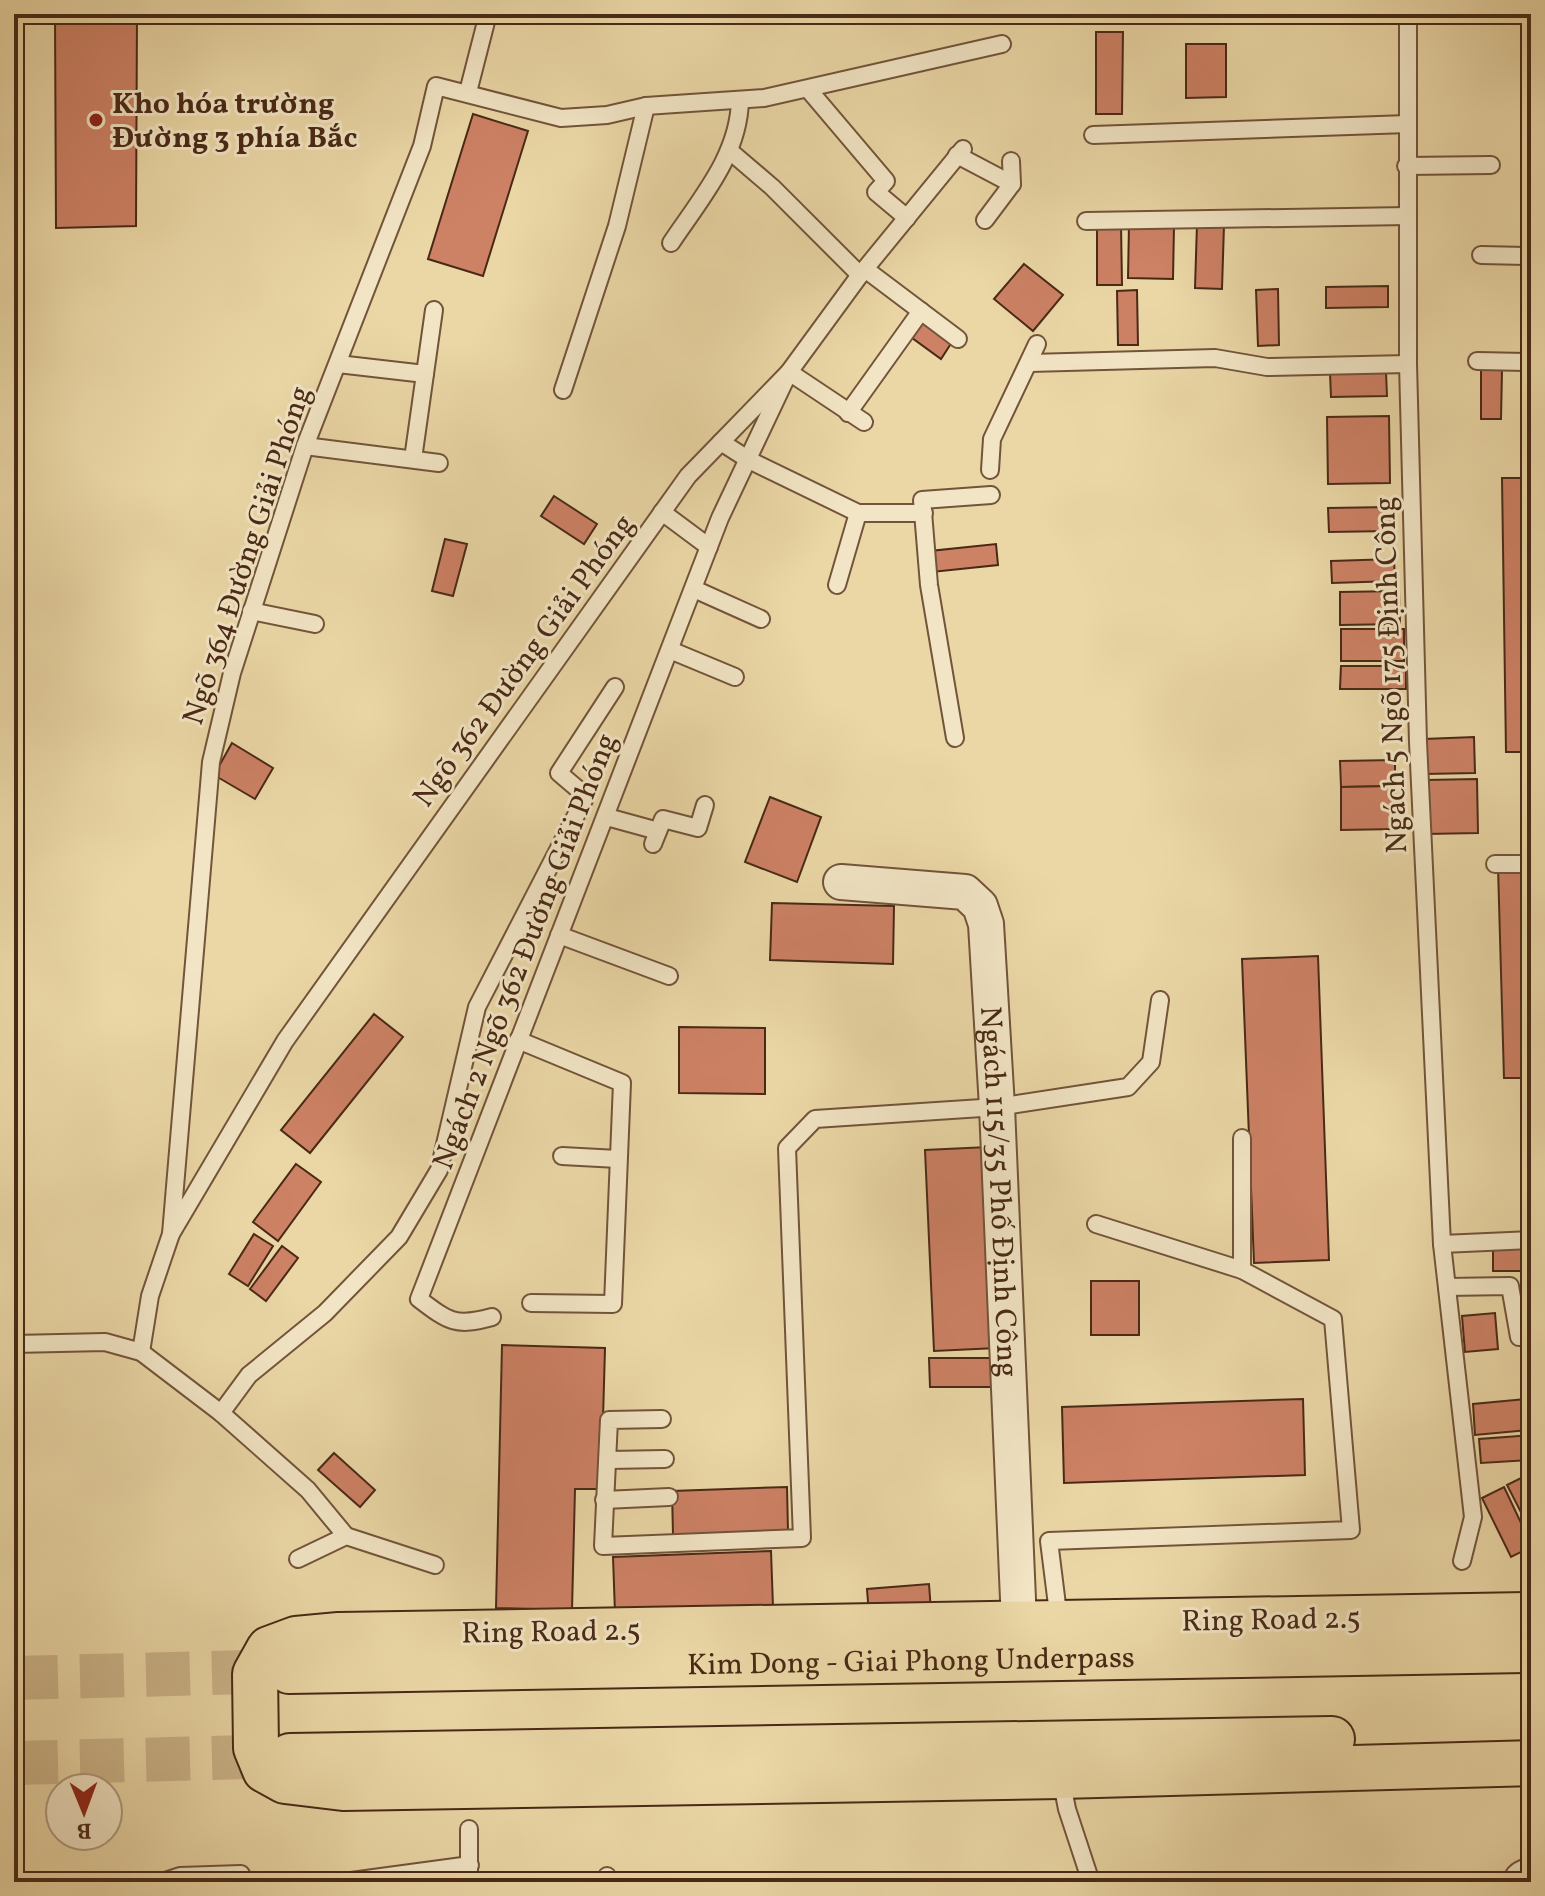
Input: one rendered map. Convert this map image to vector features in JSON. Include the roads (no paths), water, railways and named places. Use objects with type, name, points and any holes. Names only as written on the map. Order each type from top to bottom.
[{"type":"main road","name":"Ring Road 2.5","points":[[1061,1776],[343,1788],[285,1781],[265,1770],[256,1748],[255,1674],[269,1649],[296,1639],[339,1635],[1531,1615]]},
{"type":"main road","name":"Kim Dong - Giai Phong Underpass","points":[[289,1671],[1531,1650]]},
{"type":"main road","points":[[290,1756],[1531,1735]]},
{"type":"main road","points":[[1061,1776],[1531,1763]]},
{"type":"street","name":"Ngách 115/35 Phố Định Công","points":[[841,882],[965,892],[980,906],[986,924],[997,1107],[1039,1623]]},
{"type":"street","points":[[1525,1882],[1531,1879]]},
{"type":"lane","points":[[468,92],[488,14]]},
{"type":"lane","name":"Ngách 5 Ngõ 175 Định Công","points":[[1408,14],[1408,364],[1418,742],[1442,1244],[1473,1517],[1462,1561]]},
{"type":"lane","name":"Ngõ 364 Đường Giải Phóng","points":[[171,1234],[211,762],[251,611],[305,446],[422,146],[436,86],[561,118],[607,115],[646,106],[740,100],[808,89],[1002,44]]},
{"type":"lane","points":[[808,89],[886,181],[876,192],[907,218]]},
{"type":"lane","points":[[671,243],[731,152],[740,126],[740,100]]},
{"type":"lane","points":[[563,390],[617,226],[646,106]]},
{"type":"lane","points":[[1093,135],[1408,124]]},
{"type":"lane","points":[[731,152],[862,272],[958,339]]},
{"type":"lane","name":"Ngõ 362 Đường Giải Phóng","points":[[171,1234],[285,1041],[688,476],[789,372],[862,272],[960,152],[1012,184]]},
{"type":"lane","points":[[985,220],[1012,184],[1011,161]]},
{"type":"lane","points":[[1406,166],[1491,165]]},
{"type":"lane","points":[[1086,221],[1408,216]]},
{"type":"lane","points":[[1481,255],[1531,256]]},
{"type":"lane","points":[[413,459],[434,310]]},
{"type":"lane","points":[[848,413],[921,311]]},
{"type":"lane","points":[[990,470],[992,439],[1037,344]]},
{"type":"lane","points":[[1030,363],[1215,358],[1267,367],[1408,364]]},
{"type":"lane","points":[[1477,361],[1531,362]]},
{"type":"lane","points":[[338,364],[425,374]]},
{"type":"lane","points":[[789,372],[864,422]]},
{"type":"lane","name":"Ngách 2 Ngõ 362 Đường Giải Phóng","points":[[492,1317],[462,1325],[441,1316],[419,1299],[709,547],[789,372]]},
{"type":"lane","points":[[721,442],[749,460],[858,513],[924,513]]},
{"type":"lane","points":[[305,446],[439,463]]},
{"type":"lane","points":[[955,738],[929,585],[922,500],[991,495]]},
{"type":"lane","points":[[662,512],[709,547]]},
{"type":"lane","points":[[837,585],[858,513]]},
{"type":"lane","points":[[694,589],[761,619]]},
{"type":"lane","points":[[251,611],[315,624]]},
{"type":"lane","points":[[670,650],[735,677]]},
{"type":"lane","points":[[221,1413],[249,1375],[325,1313],[399,1237],[439,1170],[477,1007],[586,796],[559,773],[615,687]]},
{"type":"lane","points":[[607,817],[655,838],[663,819],[698,828],[705,805]]},
{"type":"lane","points":[[1495,864],[1531,864]]},
{"type":"lane","points":[[559,935],[669,976]]},
{"type":"lane","points":[[662,1419],[609,1420],[603,1546],[802,1538],[787,1148],[815,1119],[997,1107],[1128,1087],[1151,1062],[1160,1000]]},
{"type":"lane","points":[[518,1040],[622,1083],[613,1304],[531,1303]]},
{"type":"lane","points":[[1242,1138],[1242,1270]]},
{"type":"lane","points":[[562,1156],[618,1159]]},
{"type":"lane","points":[[1039,1623],[1049,1541],[1351,1530],[1333,1319],[1242,1270],[1096,1224]]},
{"type":"lane","points":[[141,1352],[150,1296],[171,1234]]},
{"type":"lane","points":[[1442,1244],[1531,1240]]},
{"type":"lane","points":[[1447,1287],[1510,1286],[1519,1337],[1531,1337]]},
{"type":"lane","points":[[14,1344],[105,1342],[141,1352],[221,1413],[308,1490],[346,1536],[435,1565]]},
{"type":"lane","points":[[608,1460],[665,1459]]},
{"type":"lane","points":[[604,1500],[669,1497]]},
{"type":"lane","points":[[298,1559],[346,1536]]},
{"type":"lane","points":[[1061,1776],[1067,1809],[1091,1882]]},
{"type":"lane","points":[[344,1882],[470,1874],[469,1829]]},
{"type":"lane","points":[[162,1882],[180,1876],[241,1874]]},
{"type":"tunnel","points":[[14,1678],[289,1671]]},
{"type":"tunnel","points":[[14,1763],[290,1756]]},
{"type":"place","name":"Kho hóa trường Đường 3 phía Bắc","points":[[96,120]]}]
